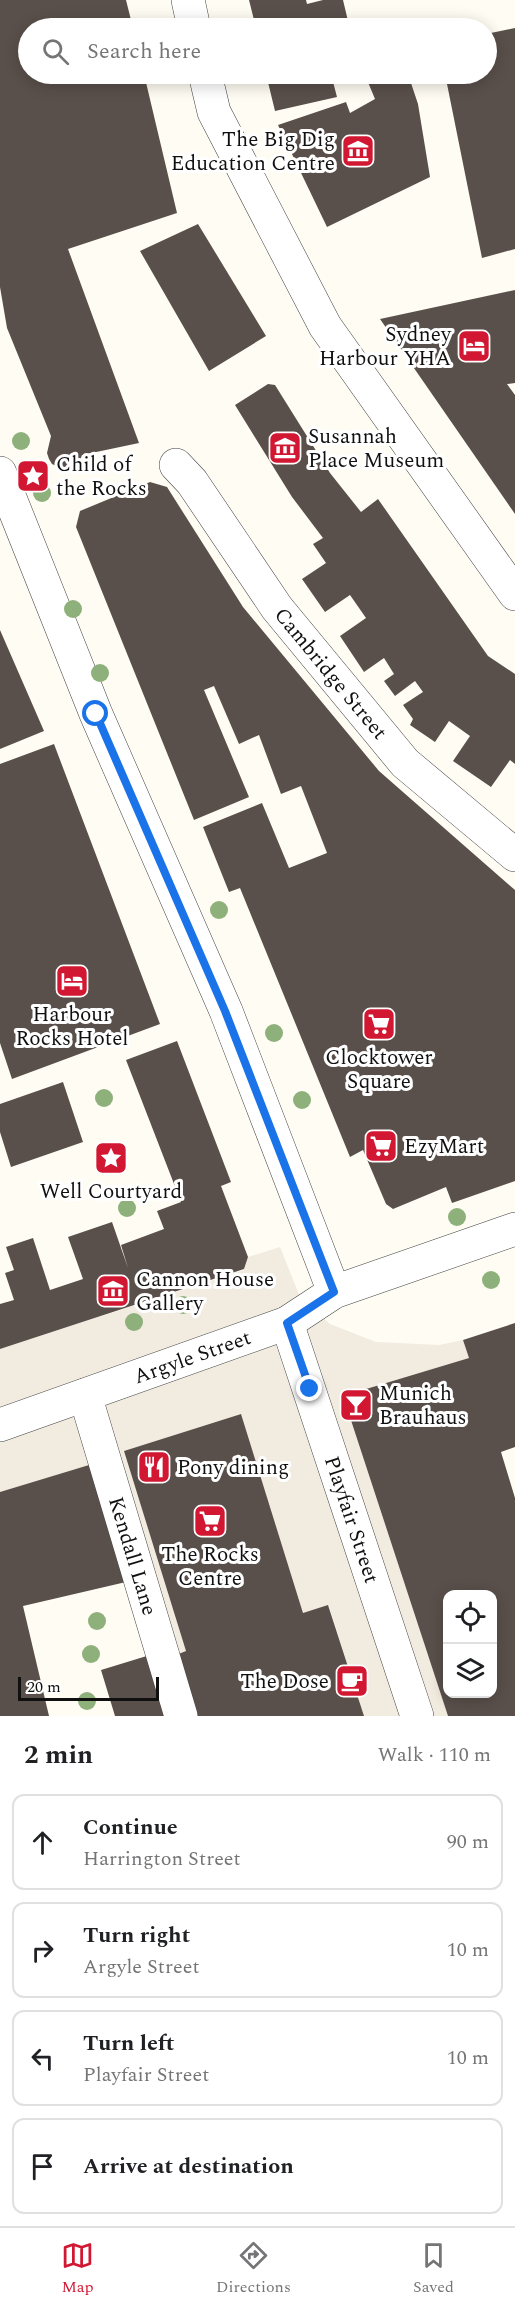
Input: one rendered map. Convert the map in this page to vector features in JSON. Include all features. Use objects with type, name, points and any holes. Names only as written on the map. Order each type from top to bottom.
[{"type":"street","points":[[188,0],[192,18]]},
{"type":"street","points":[[207,84],[214,112],[325,326],[515,594]]},
{"type":"street","name":"Cambridge Street","points":[[177,465],[192,482],[277,608],[405,763],[515,855]]},
{"type":"street","points":[[0,473],[96,714],[225,1011],[334,1292]]},
{"type":"street","name":"Argyle Street","points":[[0,1425],[287,1323],[334,1292],[515,1229]]},
{"type":"street","name":"Playfair Street","points":[[287,1323],[417,1716]]},
{"type":"street","name":"Kendall Lane","points":[[85,1395],[181,1716]]},
{"type":"shaded area","points":[[280,1247],[300,1297],[330,1324],[376,1342],[439,1345],[463,1340],[469,1358],[343,1397],[448,1716],[364,1716],[329,1606],[303,1613],[240,1414],[124,1451],[186,1651],[176,1655],[89,1465],[0,1492],[0,1349],[244,1270],[248,1257]]},
{"type":"building","points":[[0,0],[126,0],[130,18],[18,18],[18,84],[146,84],[177,213],[68,249],[139,443],[82,455],[79,463],[65,470],[52,464],[47,453],[51,436],[7,328],[0,287]]},
{"type":"building","points":[[249,0],[306,0],[307,4],[323,0],[343,0],[347,18],[254,18]]},
{"type":"building","points":[[515,28],[515,249],[482,258],[447,84],[497,84],[497,32]]},
{"type":"building","points":[[268,84],[334,84],[337,97],[275,111]]},
{"type":"building","name":"The Big Dig Education Centre","points":[[369,84],[411,84],[418,104],[430,177],[327,227],[278,125],[346,102],[350,113],[375,99]]},
{"type":"building","points":[[198,224],[266,336],[209,371],[140,251]]},
{"type":"building","points":[[515,290],[515,383],[507,384],[515,395],[515,514],[380,319]]},
{"type":"building","points":[[268,384],[275,385],[330,473],[361,512],[378,499],[488,656],[515,674],[515,764],[510,760],[491,787],[453,761],[470,736],[449,721],[435,742],[410,725],[413,719],[403,705],[423,692],[415,681],[395,696],[384,681],[394,674],[384,658],[364,672],[340,636],[366,618],[350,595],[325,612],[302,579],[326,563],[313,544],[323,538],[292,497],[235,405]]},
{"type":"building","points":[[150,482],[167,487],[243,607],[379,771],[515,890],[515,1181],[452,1203],[446,1187],[393,1209],[386,1204],[363,1150],[350,1157],[240,888],[229,892],[203,827],[262,803],[289,868],[327,853],[301,786],[281,794],[259,735],[239,744],[214,686],[204,690],[249,797],[194,820],[76,527],[80,511]]},
{"type":"building","points":[[0,630],[44,731],[0,749]]},
{"type":"building","points":[[54,744],[160,1024],[12,1079],[0,1043],[0,764]]},
{"type":"building","points":[[177,1041],[231,1182],[221,1186],[248,1257],[244,1269],[0,1349],[0,1304],[14,1300],[5,1273],[14,1270],[6,1247],[33,1238],[50,1290],[83,1279],[68,1237],[112,1222],[128,1268],[121,1245],[164,1229],[157,1211],[181,1202],[126,1060]]},
{"type":"building","points":[[63,1082],[83,1142],[11,1167],[0,1132],[0,1104]]},
{"type":"building","points":[[515,1323],[515,1447],[501,1452],[515,1498],[515,1716],[448,1716],[343,1396],[469,1358],[463,1340]]},
{"type":"building","name":"The Rocks Centre","points":[[241,1414],[303,1613],[328,1605],[364,1716],[195,1716],[176,1655],[186,1651],[124,1451]]},
{"type":"building","points":[[89,1465],[126,1582],[23,1606],[49,1716],[0,1716],[0,1492]]},
{"type":"building","points":[[150,1655],[167,1716],[115,1716],[101,1670]]},
{"type":"place","name":"The Big Dig Education Centre","points":[[358,151]]},
{"type":"place","name":"Sydney Harbour YHA","points":[[474,346]]},
{"type":"place","name":"Susannah Place Museum","points":[[285,448]]},
{"type":"place","name":"Child of the Rocks","points":[[33,476]]},
{"type":"place","name":"Harbour Rocks Hotel","points":[[72,981]]},
{"type":"place","name":"Clocktower Square","points":[[379,1024]]},
{"type":"place","name":"EzyMart","points":[[381,1146]]},
{"type":"place","name":"Well Courtyard","points":[[111,1158]]},
{"type":"place","name":"Cannon House Gallery","points":[[113,1291]]},
{"type":"place","name":"Munich Brauhaus","points":[[356,1405]]},
{"type":"place","name":"Pony dining","points":[[154,1467]]},
{"type":"place","name":"The Rocks Centre","points":[[210,1521]]},
{"type":"place","name":"The Dose","points":[[352,1681]]},
{"type":"route","points":[[96,714],[225,1011],[334,1292],[287,1323],[310,1389]]}]
